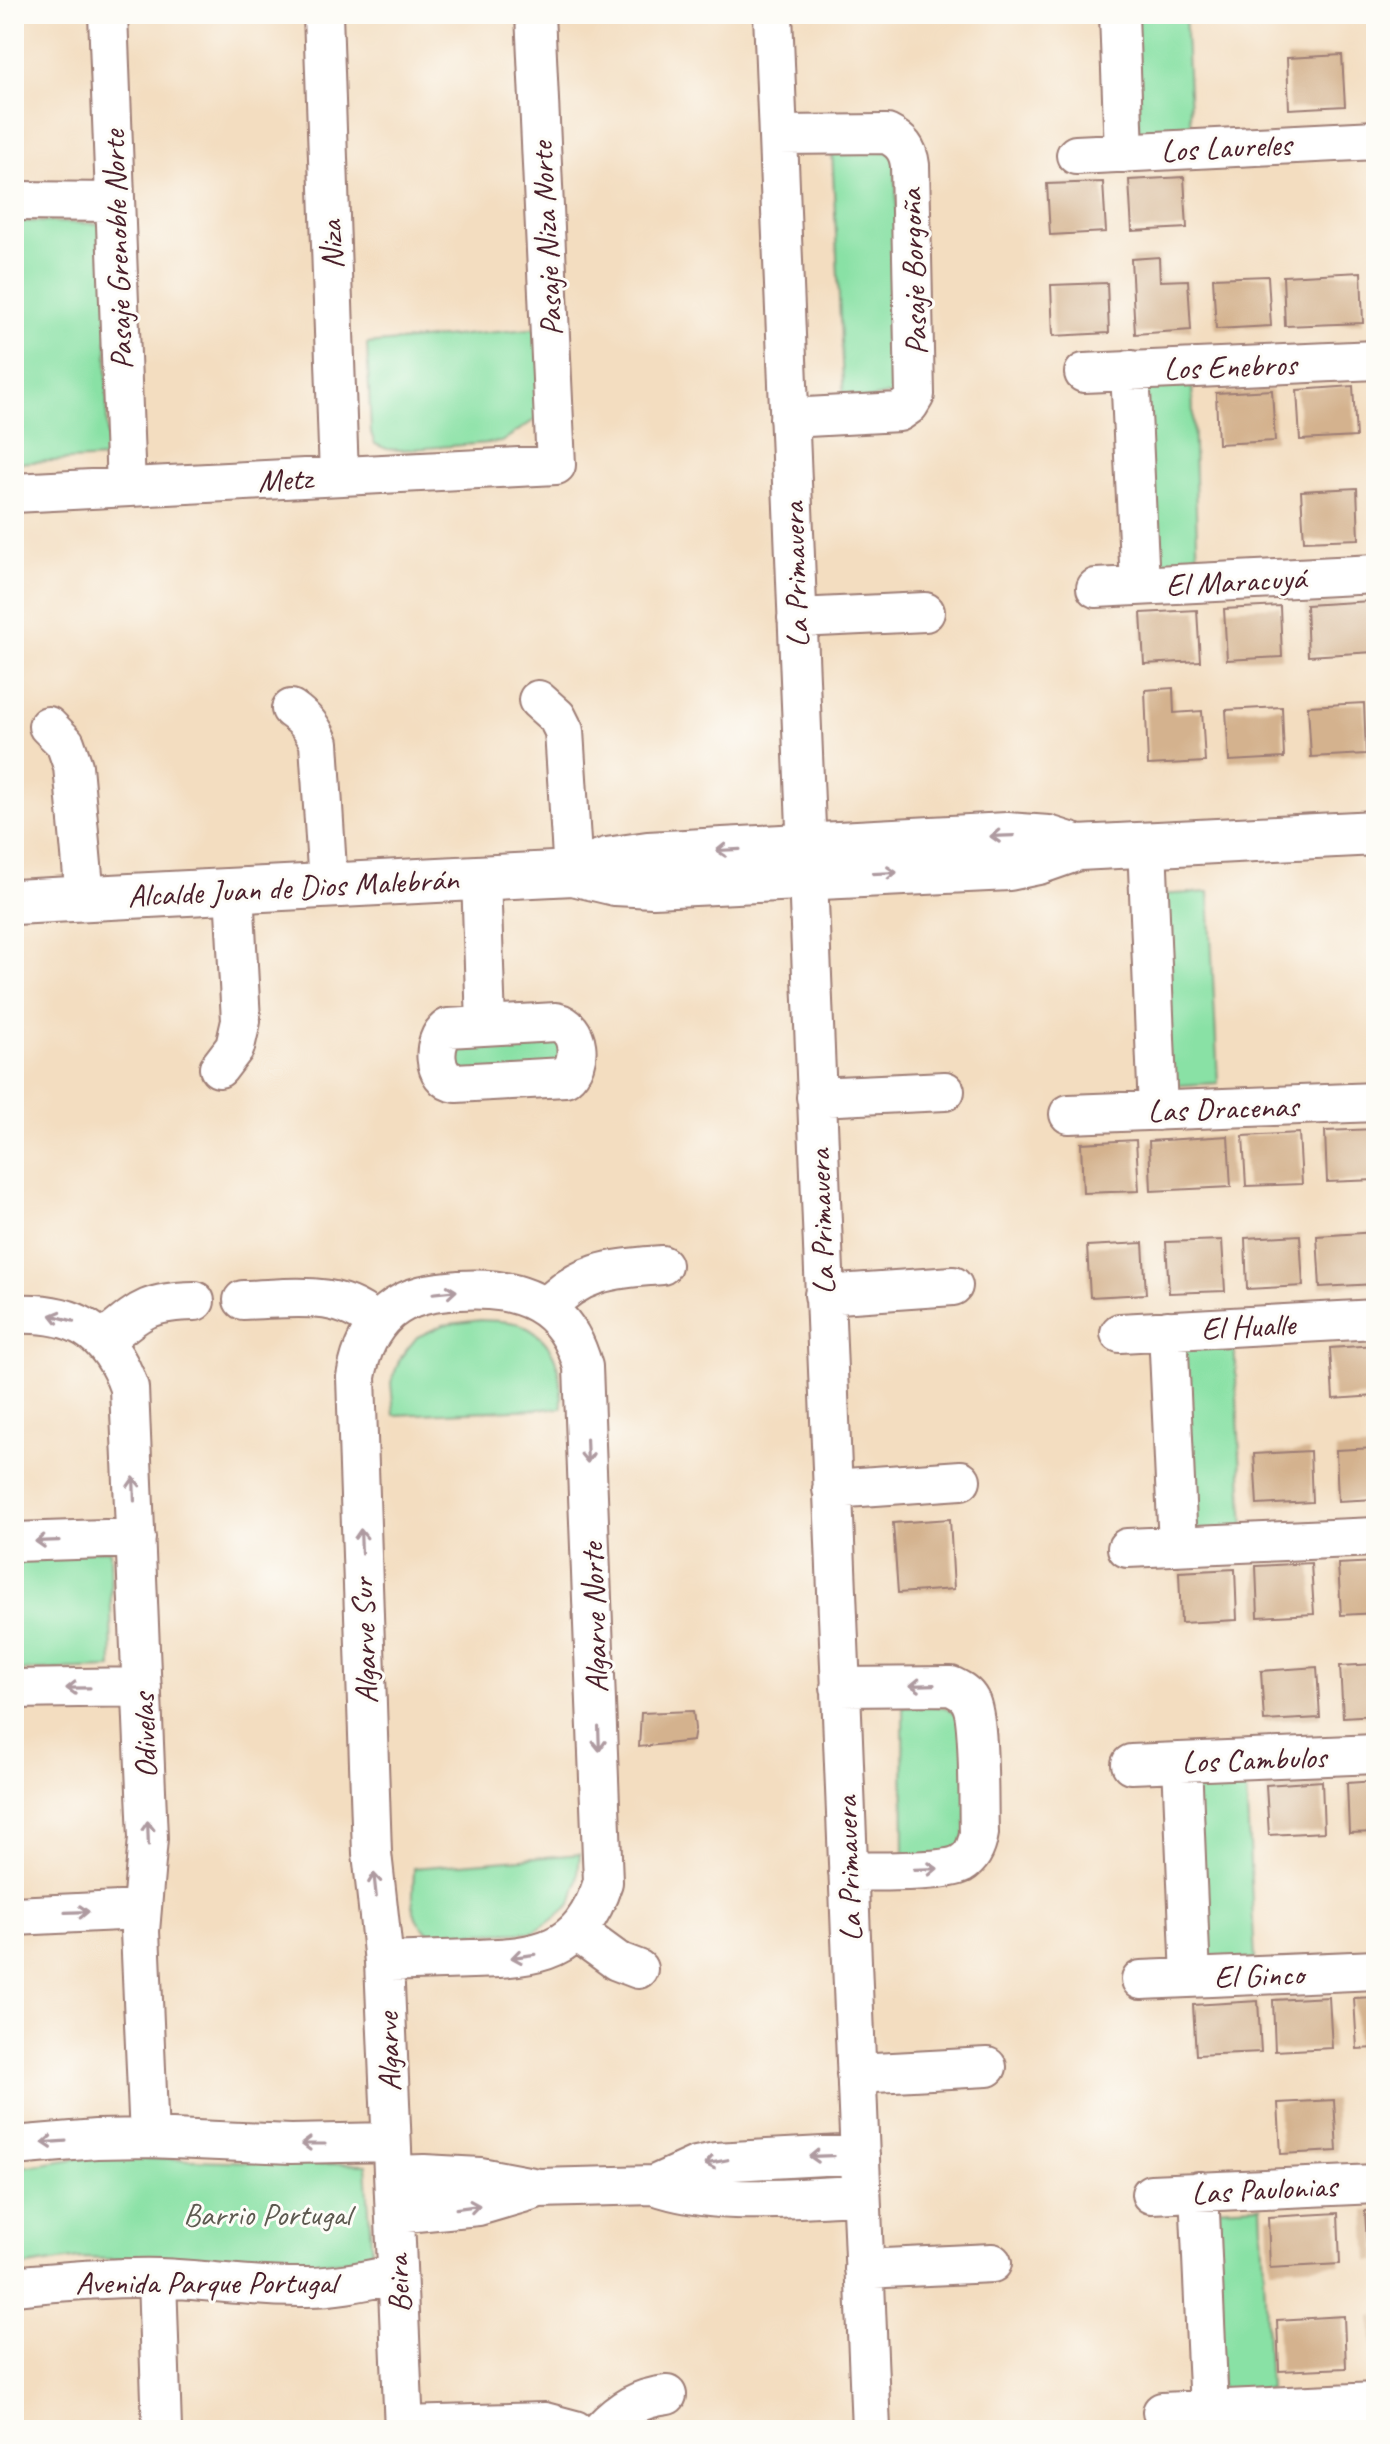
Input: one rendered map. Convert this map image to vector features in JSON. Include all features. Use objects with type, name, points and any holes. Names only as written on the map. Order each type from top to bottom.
[{"type":"street","name":"Pasaje Grenoble Norte","points":[[108,14],[126,487]]},
{"type":"street","name":"Niza","points":[[323,14],[339,476]]},
{"type":"street","name":"Pasaje Niza Norte","points":[[535,14],[556,465]]},
{"type":"street","name":"La Primavera","points":[[773,14],[871,2430]]},
{"type":"street","points":[[1119,14],[1124,153]]},
{"type":"street","name":"Pasaje Borgoña","points":[[778,135],[887,134],[905,146],[911,180],[915,395],[909,405],[899,412],[789,418]]},
{"type":"street","name":"Los Laureles","points":[[1076,155],[1376,140]]},
{"type":"street","points":[[14,201],[115,202]]},
{"type":"street","name":"Los Enebros","points":[[1084,373],[1376,360]]},
{"type":"street","points":[[1130,370],[1140,585]]},
{"type":"street","name":"Metz","points":[[14,493],[556,465]]},
{"type":"street","name":"El Maracuyá","points":[[1096,588],[1376,574]]},
{"type":"street","points":[[797,618],[925,612]]},
{"type":"street","points":[[538,700],[557,717],[564,731],[573,873]]},
{"type":"street","points":[[291,709],[303,717],[319,743],[328,885]]},
{"type":"street","points":[[48,726],[65,743],[73,766],[85,898]]},
{"type":"street","name":"Alcalde Juan de Dios Malebrán","points":[[14,902],[573,873],[627,856],[807,861],[1007,835],[1048,838],[1078,848],[1376,833]]},
{"type":"street","points":[[1147,844],[1158,1111]]},
{"type":"street","points":[[481,877],[486,1025]]},
{"type":"street","points":[[219,1068],[235,1047],[241,1021],[234,891]]},
{"type":"street","points":[[816,1097],[945,1091]]},
{"type":"street","name":"Las Dracenas","points":[[1069,1114],[1376,1102]]},
{"type":"street","points":[[546,1308],[583,1278],[614,1269],[662,1265]]},
{"type":"street","points":[[824,1295],[953,1286]]},
{"type":"street","name":"Algarve Norte","points":[[377,1325],[401,1304],[420,1295],[441,1291],[511,1291],[546,1308],[574,1341],[583,1367],[584,1384],[604,1862],[603,1882],[588,1917],[576,1931],[549,1950],[529,1956],[384,1962]]},
{"type":"street","points":[[243,1300],[338,1301],[366,1314],[377,1325]]},
{"type":"street","points":[[14,1314],[55,1315],[89,1329],[103,1341],[147,1307],[195,1301]]},
{"type":"street","name":"El Hualle","points":[[1120,1333],[1376,1319]]},
{"type":"street","name":"Algarve Sur","points":[[377,1325],[359,1358],[355,1397],[372,1853],[384,1962]]},
{"type":"street","points":[[1168,1330],[1178,1546]]},
{"type":"street","name":"Odivelas","points":[[103,1341],[122,1367],[129,1388],[148,1855],[141,1910],[149,2138]]},
{"type":"street","points":[[832,1489],[961,1480]]},
{"type":"street","points":[[1127,1548],[1376,1537]]},
{"type":"street","points":[[14,1542],[136,1538]]},
{"type":"street","points":[[840,1687],[951,1686],[969,1699],[975,1718],[979,1833],[977,1846],[970,1857],[951,1868],[848,1872]]},
{"type":"street","points":[[14,1689],[142,1687]]},
{"type":"street","name":"Los Cambulos","points":[[1131,1764],[1376,1754]]},
{"type":"street","points":[[1182,1762],[1191,1978]]},
{"type":"street","points":[[14,1916],[141,1910]]},
{"type":"street","points":[[576,1931],[617,1961],[638,1969]]},
{"type":"street","name":"Algarve","points":[[384,1962],[392,2159]]},
{"type":"street","name":"El Ginco","points":[[1141,1980],[1376,1970]]},
{"type":"street","points":[[856,2074],[987,2067]]},
{"type":"street","points":[[14,2146],[149,2138],[291,2144],[392,2159],[424,2174],[480,2177],[538,2188],[654,2185],[709,2198],[861,2195]]},
{"type":"street","points":[[654,2185],[696,2166],[715,2162],[860,2154]]},
{"type":"street","name":"Beira","points":[[392,2159],[404,2428]]},
{"type":"street","name":"Las Paulonias","points":[[1151,2194],[1376,2184]]},
{"type":"street","points":[[395,2214],[495,2203],[538,2188]]},
{"type":"street","points":[[1199,2191],[1209,2410]]},
{"type":"street","points":[[864,2269],[992,2263]]},
{"type":"street","name":"Avenida Parque Portugal","points":[[14,2286],[157,2278],[310,2287],[397,2274]]},
{"type":"street","points":[[157,2278],[162,2430]]},
{"type":"street","points":[[601,2430],[628,2406],[653,2396],[667,2395]]},
{"type":"street","points":[[1162,2412],[1376,2402]]},
{"type":"street","points":[[404,2428],[545,2422],[575,2430]]},
{"type":"green space","points":[[1133,14],[1185,14],[1191,133],[1139,136]]},
{"type":"green space","points":[[880,149],[895,155],[903,392],[844,404],[832,150]]},
{"type":"green space","points":[[14,221],[107,224],[107,458],[14,463]]},
{"type":"green space","points":[[540,328],[548,411],[501,442],[400,450],[375,444],[371,433],[367,344]]},
{"type":"green space","points":[[1192,384],[1198,573],[1153,575],[1146,386]]},
{"type":"green space","points":[[1209,892],[1218,1083],[1166,1086],[1157,895]]},
{"type":"green space","points":[[561,1034],[563,1069],[454,1075],[452,1040]]},
{"type":"green space","points":[[480,1320],[519,1324],[545,1341],[559,1372],[562,1408],[394,1415],[391,1383],[400,1358],[417,1337],[443,1325]]},
{"type":"green space","points":[[1234,1340],[1244,1531],[1192,1534],[1183,1343]]},
{"type":"green space","points":[[110,1550],[112,1668],[14,1671],[14,1552]]},
{"type":"green space","points":[[903,1706],[943,1708],[964,1722],[968,1829],[957,1853],[904,1859]]},
{"type":"green space","points":[[1245,1768],[1255,1959],[1203,1962],[1193,1771]]},
{"type":"green space","points":[[580,1854],[571,1904],[533,1932],[431,1934],[418,1921],[413,1905],[414,1868]]},
{"type":"green space","name":"Barrio Portugal","points":[[87,2157],[366,2165],[372,2259],[272,2265],[79,2258],[14,2268],[14,2168]]},
{"type":"green space","points":[[1261,2206],[1269,2389],[1221,2391],[1214,2208]]},
{"type":"building","points":[[1342,55],[1345,106],[1289,109],[1287,58]]},
{"type":"building","points":[[1184,177],[1187,228],[1132,231],[1129,180]]},
{"type":"building","points":[[1103,182],[1106,232],[1050,235],[1047,184]]},
{"type":"building","points":[[1159,257],[1160,281],[1188,280],[1191,330],[1135,334],[1131,259]]},
{"type":"building","points":[[1361,272],[1363,323],[1285,326],[1283,276]]},
{"type":"building","points":[[1268,276],[1271,326],[1216,329],[1213,278]]},
{"type":"building","points":[[1107,283],[1109,333],[1053,336],[1051,285]]},
{"type":"building","points":[[1353,386],[1356,437],[1300,440],[1297,390]]},
{"type":"building","points":[[1272,390],[1275,441],[1218,444],[1216,393]]},
{"type":"building","points":[[1357,488],[1359,539],[1304,541],[1301,491]]},
{"type":"building","points":[[1371,601],[1374,652],[1308,656],[1306,605]]},
{"type":"building","points":[[1280,606],[1282,657],[1227,660],[1224,609]]},
{"type":"building","points":[[1197,610],[1200,661],[1144,664],[1141,613]]},
{"type":"building","points":[[1173,688],[1174,713],[1202,711],[1205,762],[1148,765],[1145,690]]},
{"type":"building","points":[[1364,703],[1366,754],[1311,757],[1308,706]]},
{"type":"building","points":[[1282,707],[1284,758],[1229,761],[1226,710]]},
{"type":"building","points":[[1376,1129],[1376,1180],[1327,1182],[1325,1131]]},
{"type":"building","points":[[1299,1133],[1302,1184],[1246,1186],[1243,1136]]},
{"type":"building","points":[[1228,1136],[1231,1187],[1151,1191],[1149,1141]]},
{"type":"building","points":[[1136,1140],[1139,1191],[1083,1193],[1081,1143]]},
{"type":"building","points":[[1376,1232],[1376,1284],[1320,1287],[1317,1236]]},
{"type":"building","points":[[1300,1235],[1303,1286],[1247,1289],[1245,1238]]},
{"type":"building","points":[[1222,1240],[1225,1291],[1169,1293],[1166,1242]]},
{"type":"building","points":[[1143,1243],[1146,1294],[1090,1297],[1087,1246]]},
{"type":"building","points":[[1376,1345],[1376,1396],[1333,1399],[1330,1348]]},
{"type":"building","points":[[1376,1448],[1376,1499],[1338,1501],[1336,1450]]},
{"type":"building","points":[[1310,1451],[1312,1502],[1257,1505],[1254,1454]]},
{"type":"building","points":[[950,1519],[954,1589],[898,1593],[893,1523]]},
{"type":"building","points":[[1376,1562],[1376,1613],[1341,1615],[1338,1564]]},
{"type":"building","points":[[1311,1563],[1314,1614],[1258,1617],[1256,1566]]},
{"type":"building","points":[[1235,1569],[1237,1620],[1181,1623],[1179,1572]]},
{"type":"building","points":[[1376,1664],[1376,1715],[1343,1717],[1340,1666]]},
{"type":"building","points":[[1317,1667],[1320,1718],[1264,1721],[1261,1671]]},
{"type":"building","points":[[693,1711],[693,1741],[639,1747],[641,1713]]},
{"type":"building","points":[[1322,1781],[1324,1832],[1269,1835],[1266,1785]]},
{"type":"building","points":[[1376,1781],[1376,1832],[1349,1833],[1347,1783]]},
{"type":"building","points":[[1329,1997],[1332,2048],[1275,2051],[1273,2000]]},
{"type":"building","points":[[1376,1997],[1376,2048],[1357,2049],[1354,1998]]},
{"type":"building","points":[[1258,2001],[1261,2052],[1196,2055],[1193,2005]]},
{"type":"building","points":[[1334,2100],[1337,2151],[1281,2154],[1278,2103]]},
{"type":"building","points":[[1376,2210],[1376,2261],[1368,2262],[1365,2211]]},
{"type":"building","points":[[1338,2213],[1340,2264],[1270,2268],[1268,2217]]},
{"type":"building","points":[[1344,2316],[1346,2368],[1279,2371],[1277,2320]]},
{"type":"building","points":[[1376,2316],[1376,2367],[1373,2368],[1371,2317]]}]
